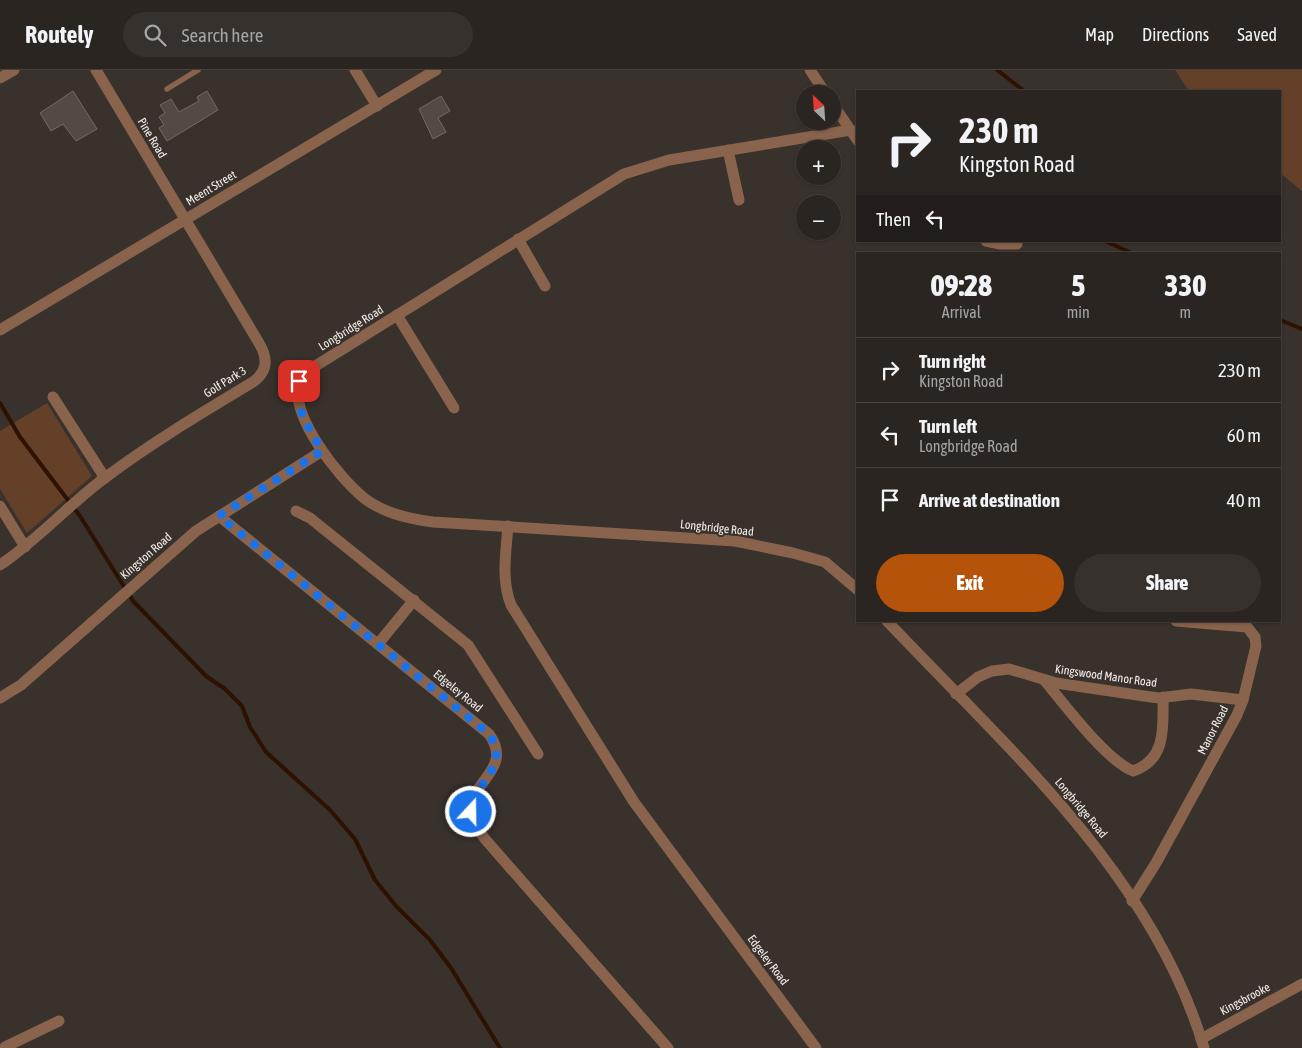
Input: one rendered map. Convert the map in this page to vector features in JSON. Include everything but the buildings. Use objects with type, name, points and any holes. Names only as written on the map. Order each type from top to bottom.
[{"type":"street","points":[[0,78],[14,70]]},
{"type":"street","name":"Pine Road","points":[[96,70],[185,220]]},
{"type":"street","points":[[354,70],[376,106]]},
{"type":"street","name":"Meent Street","points":[[0,330],[436,70]]},
{"type":"street","points":[[810,70],[820,85]]},
{"type":"street","points":[[841,116],[856,138]]},
{"type":"street","name":"Longbridge Road","points":[[851,130],[669,160],[637,169],[518,239],[317,365],[299,381],[297,398],[300,409],[322,451],[364,498],[386,510],[416,520],[735,541],[793,553],[824,562],[856,588]]},
{"type":"street","points":[[728,150],[739,200]]},
{"type":"street","name":"Golf Park 3","points":[[0,565],[25,547],[105,478],[178,428],[253,382],[263,373],[266,365],[264,352],[185,220]]},
{"type":"street","points":[[518,239],[545,286]]},
{"type":"street","points":[[991,242],[1017,244]]},
{"type":"street","points":[[397,315],[454,408]]},
{"type":"street","points":[[53,397],[105,478]]},
{"type":"street","name":"Kingston Road","points":[[0,698],[21,685],[196,531],[322,451]]},
{"type":"street","points":[[0,506],[25,547]]},
{"type":"street","points":[[296,511],[310,518],[468,645],[538,754]]},
{"type":"street","name":"Edgeley Road","points":[[219,516],[489,734],[496,748],[497,759],[474,798],[471,812],[475,824],[491,846],[668,1048]]},
{"type":"street","name":"Edgeley Road","points":[[508,526],[505,580],[506,591],[511,605],[634,802],[816,1048]]},
{"type":"street","points":[[378,644],[414,600]]},
{"type":"street","name":"Manor Road","points":[[1132,901],[1220,748],[1243,700],[1256,646],[1252,631],[1247,626],[1192,622]]},
{"type":"street","name":"Longbridge Road","points":[[894,624],[956,694],[1073,816],[1132,901],[1171,966],[1202,1043]]},
{"type":"street","name":"Kingswood Manor Road","points":[[956,694],[978,677],[992,671],[1009,669],[1045,681],[1163,697],[1192,694],[1243,700]]},
{"type":"street","name":"Kingswood Manor Road","points":[[1045,681],[1077,720],[1119,764],[1134,771],[1143,768],[1157,755],[1164,731],[1163,697]]},
{"type":"street","name":"Kingsbrooke","points":[[1202,1043],[1302,984]]},
{"type":"street","points":[[3,1044],[59,1021]]},
{"type":"lane","points":[[167,89],[198,70]]},
{"type":"shaded area","points":[[1175,70],[1302,70],[1302,191],[1281,174],[1281,90],[1188,90]]},
{"type":"shaded area","points":[[47,403],[92,476],[27,533],[0,489],[0,431]]},
{"type":"waterway","points":[[997,70],[1023,90]]},
{"type":"waterway","points":[[1107,242],[1130,252]]},
{"type":"waterway","points":[[1281,320],[1302,329]]},
{"type":"waterway","points":[[0,403],[20,437],[80,516],[133,601],[206,676],[225,689],[242,706],[250,727],[266,752],[330,810],[355,839],[375,880],[396,906],[430,940],[451,968],[500,1048]]},
{"type":"route","points":[[299,381],[297,398],[300,409],[322,451],[219,516],[489,734],[496,748],[497,759],[474,798],[471,812]]}]
